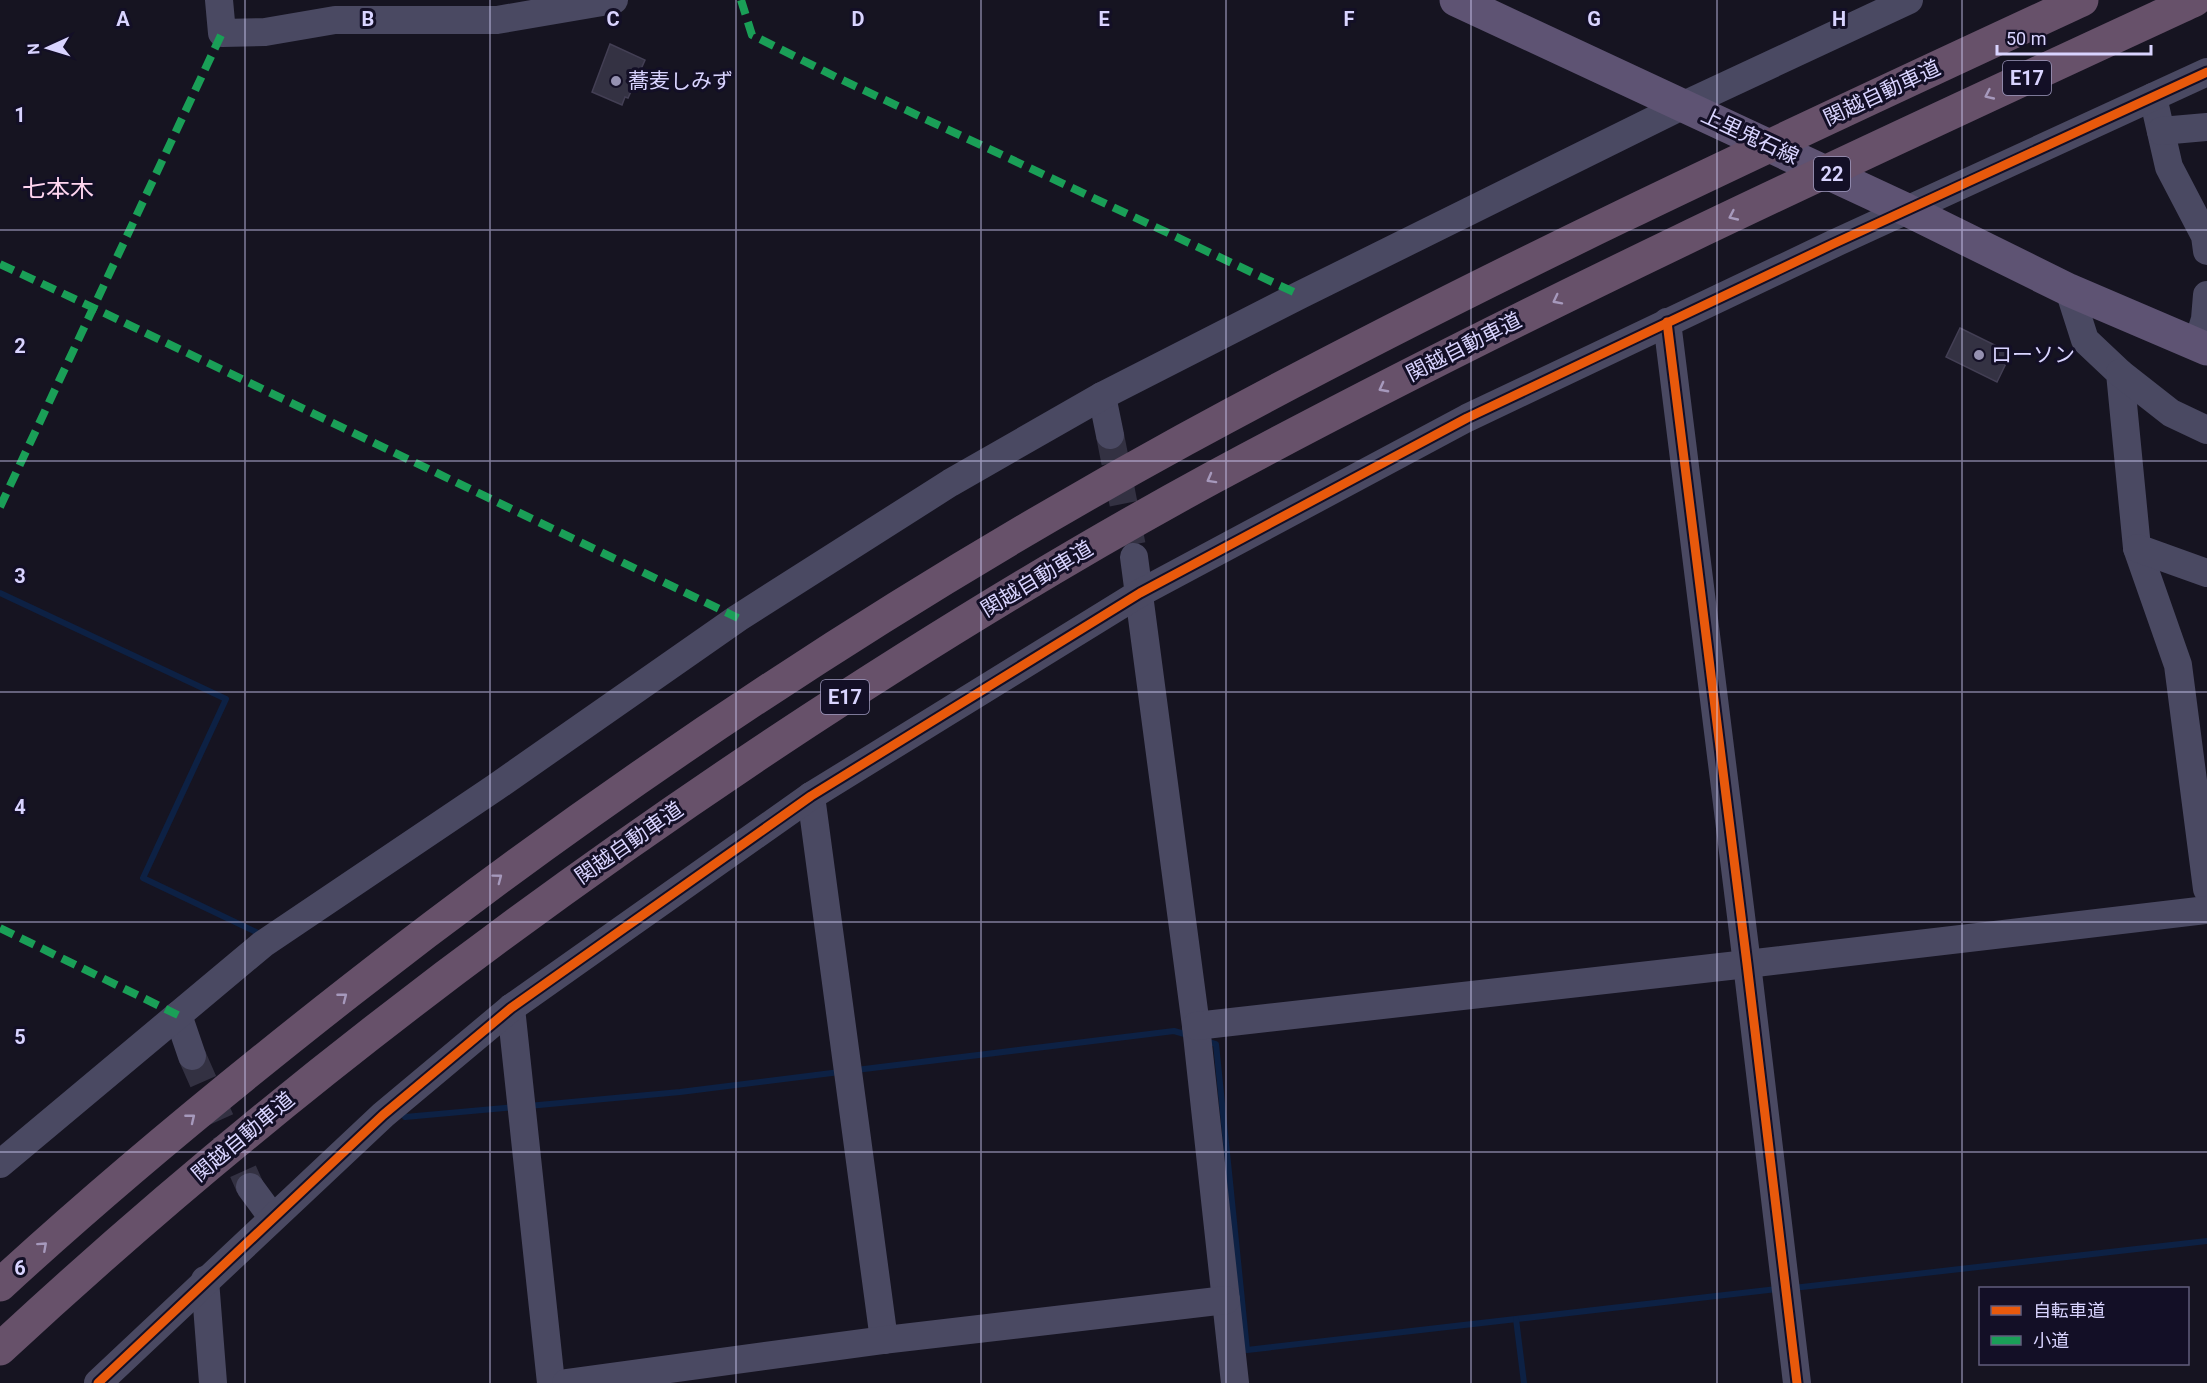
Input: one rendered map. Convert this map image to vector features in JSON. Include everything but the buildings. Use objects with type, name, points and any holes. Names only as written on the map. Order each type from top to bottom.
[{"type":"highway","name":"関越自動車道","points":[[0,1285],[135,1164],[268,1055],[524,859],[671,755],[827,653],[1014,537],[1184,441],[1396,329],[1737,160],[2082,0]]},
{"type":"highway","name":"関越自動車道","points":[[0,1349],[181,1189],[290,1098],[556,894],[704,790],[862,686],[1037,577],[1208,480],[1415,371],[1599,279],[2194,0]]},
{"type":"main road","name":"上里鬼石線","points":[[1456,0],[1907,210],[2069,290],[2202,347]]},
{"type":"street","points":[[219,0],[222,33],[266,32],[335,10],[497,20],[614,0]]},
{"type":"street","points":[[0,1164],[263,944],[496,787],[738,618],[950,483],[1102,396],[1470,210],[1684,105],[1909,0]]},
{"type":"street","points":[[98,1383],[383,1115],[511,1008],[811,796],[1140,593],[1467,418],[1667,322],[2207,72]]},
{"type":"street","points":[[2152,97],[2169,167],[2205,236],[2207,251]]},
{"type":"street","points":[[2161,131],[2207,127]]},
{"type":"street","points":[[2069,290],[2085,340],[2120,373],[2172,413],[2207,430]]},
{"type":"street","points":[[2202,347],[2207,295]]},
{"type":"street","points":[[1667,322],[1797,1383]]},
{"type":"street","points":[[2120,373],[2138,548],[2178,664],[2207,889]]},
{"type":"street","points":[[1102,396],[1110,435]]},
{"type":"street","points":[[2138,548],[2207,573]]},
{"type":"street","points":[[1134,557],[1196,1026],[1235,1383]]},
{"type":"street","points":[[811,796],[884,1340]]},
{"type":"street","points":[[1196,1026],[2207,910]]},
{"type":"street","points":[[511,1008],[551,1383]]},
{"type":"street","points":[[178,1015],[192,1056]]},
{"type":"street","points":[[250,1187],[272,1218]]},
{"type":"street","points":[[205,1280],[213,1383]]},
{"type":"street","points":[[566,1383],[884,1340],[1226,1300]]},
{"type":"waterway","points":[[0,593],[226,699],[143,878],[260,936]]},
{"type":"waterway","points":[[856,1070],[1174,1031],[1188,1035]]},
{"type":"waterway","points":[[1206,1041],[1216,1044],[1247,1350],[1777,1289]]},
{"type":"waterway","points":[[528,1106],[680,1092],[840,1072]]},
{"type":"waterway","points":[[400,1110],[405,1117],[515,1107]]},
{"type":"waterway","points":[[1793,1288],[2207,1241]]},
{"type":"waterway","points":[[1516,1319],[1524,1383]]},
{"type":"tunnel","points":[[1110,435],[1134,557]]},
{"type":"tunnel","points":[[192,1056],[250,1187]]},
{"type":"marked path","points":[[741,0],[752,35],[836,77],[1300,295]]},
{"type":"marked path","points":[[0,507],[222,33]]},
{"type":"marked path","points":[[0,264],[738,618]]},
{"type":"marked path","points":[[0,928],[178,1015]]},
{"type":"cycle path","points":[[98,1383],[383,1115],[511,1008],[811,796],[1140,593],[1467,418],[1833,244],[2207,72]]},
{"type":"cycle path","points":[[1667,322],[1797,1383]]},
{"type":"place","name":"蕎麦しみず","points":[[616,81]]},
{"type":"place","name":"ローソン","points":[[1979,355]]},
{"type":"district","name":"七本木","points":[[58,189]]}]
